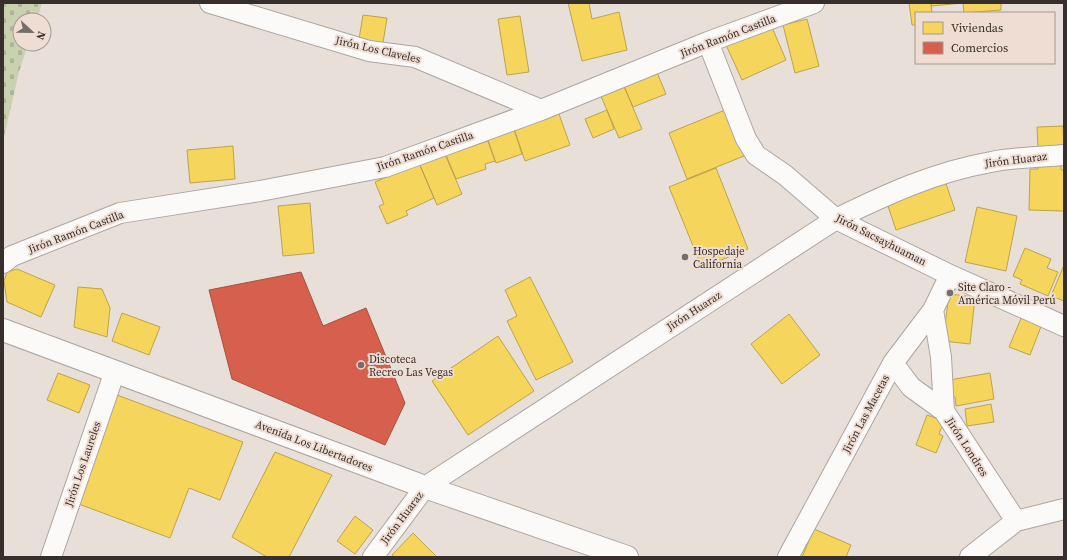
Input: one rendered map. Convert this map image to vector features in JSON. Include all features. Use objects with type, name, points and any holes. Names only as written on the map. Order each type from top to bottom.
[{"type":"street","name":"Jirón Los Claveles","points":[[210,3],[369,51],[415,57],[542,110]]},
{"type":"street","name":"Jirón Ramón Castilla","points":[[3,263],[12,256],[120,213],[260,191],[385,167],[542,110],[708,42],[814,3]]},
{"type":"street","name":"Jirón Sacsayhuaman","points":[[708,42],[750,147],[756,155],[784,175],[836,219],[950,275],[1064,326]]},
{"type":"street","name":"Jirón Huaraz","points":[[373,557],[425,487],[836,219],[924,179],[991,162],[1064,155]]},
{"type":"street","name":"Jirón Las Macetas","points":[[788,557],[893,363],[933,310],[950,275]]},
{"type":"street","points":[[933,310],[941,356],[944,411]]},
{"type":"street","name":"Avenida Los Libertadores","points":[[3,330],[425,487],[627,557]]},
{"type":"street","name":"Jirón Londres","points":[[893,363],[911,387],[944,411],[1016,521]]},
{"type":"street","name":"Jirón Los Laureles","points":[[51,557],[115,371]]},
{"type":"street","points":[[970,557],[1016,521],[1064,509]]},
{"type":"green space","points":[[3,3],[42,3],[39,12],[12,12],[12,52],[25,52],[19,72],[3,141]]},
{"type":"building: Viviendas","points":[[568,3],[589,3],[592,19],[619,12],[627,50],[582,61]]},
{"type":"building: Viviendas","points":[[909,3],[931,3],[932,12],[915,12],[915,25],[912,25]]},
{"type":"building: Viviendas","points":[[931,3],[963,3],[931,6]]},
{"type":"building: Viviendas","points":[[963,3],[1001,3],[1001,10],[964,12]]},
{"type":"building: Viviendas","points":[[363,15],[387,18],[382,49],[358,45]]},
{"type":"building: Viviendas","points":[[520,16],[529,72],[507,75],[498,19]]},
{"type":"building: Viviendas","points":[[807,19],[819,66],[795,73],[783,25]]},
{"type":"building: Viviendas","points":[[771,25],[786,60],[742,80],[726,45]]},
{"type":"building: Viviendas","points":[[656,70],[666,94],[633,107],[623,84]]},
{"type":"building: Viviendas","points":[[623,84],[642,129],[619,138],[600,94]]},
{"type":"building: Viviendas","points":[[607,110],[614,129],[593,138],[585,119]]},
{"type":"building: Viviendas","points":[[725,110],[744,156],[687,179],[669,133]]},
{"type":"building: Viviendas","points":[[559,114],[570,145],[525,161],[514,129]]},
{"type":"building: Viviendas","points":[[513,126],[522,154],[496,163],[486,135]]},
{"type":"building: Viviendas","points":[[1063,126],[1064,146],[1038,148],[1037,127]]},
{"type":"building: Viviendas","points":[[488,141],[495,161],[485,164],[486,169],[456,179],[446,155]]},
{"type":"building: Viviendas","points":[[233,146],[235,179],[190,183],[187,150]]},
{"type":"building: Viviendas","points":[[444,152],[462,194],[437,205],[419,163]]},
{"type":"building: Viviendas","points":[[1038,160],[1061,161],[1061,170],[1064,170],[1064,211],[1029,210],[1030,169],[1038,169]]},
{"type":"building: Viviendas","points":[[419,163],[434,198],[406,211],[408,215],[387,224],[379,206],[384,204],[375,182]]},
{"type":"building: Viviendas","points":[[716,168],[748,249],[702,268],[669,187]]},
{"type":"building: Viviendas","points":[[945,181],[955,210],[896,230],[886,200]]},
{"type":"building: Viviendas","points":[[310,203],[314,253],[283,256],[278,206]]},
{"type":"building: Viviendas","points":[[977,207],[1017,216],[1006,271],[965,262]]},
{"type":"building: Viviendas","points":[[1025,248],[1051,259],[1047,268],[1058,272],[1048,296],[1020,284],[1022,280],[1013,276]]},
{"type":"building: Viviendas","points":[[1064,265],[1064,301],[1051,296]]},
{"type":"building: Viviendas","points":[[17,269],[55,285],[41,317],[7,302],[4,281],[7,272]]},
{"type":"building: Viviendas","points":[[530,277],[573,362],[536,380],[507,321],[517,316],[505,290]]},
{"type":"building: Viviendas","points":[[78,287],[102,289],[110,308],[107,337],[74,327]]},
{"type":"building: Viviendas","points":[[949,294],[975,297],[970,344],[943,341]]},
{"type":"building: Viviendas","points":[[122,313],[160,327],[149,355],[112,341]]},
{"type":"building: Viviendas","points":[[789,314],[820,355],[782,384],[751,344]]},
{"type":"building: Viviendas","points":[[1022,316],[1042,324],[1030,355],[1009,347]]},
{"type":"building: Viviendas","points":[[498,336],[534,391],[468,435],[432,381]]},
{"type":"building: Viviendas","points":[[58,373],[90,385],[79,413],[47,400]]},
{"type":"building: Viviendas","points":[[990,373],[994,399],[956,406],[955,397],[952,397],[949,380]]},
{"type":"building: Viviendas","points":[[117,395],[243,442],[220,500],[189,488],[170,538],[76,503]]},
{"type":"building: Viviendas","points":[[991,404],[994,422],[967,426],[965,409]]},
{"type":"building: Viviendas","points":[[927,415],[944,421],[939,434],[943,436],[936,453],[916,445]]},
{"type":"building: Viviendas","points":[[275,452],[332,475],[289,557],[267,557],[232,537]]},
{"type":"building: Viviendas","points":[[355,516],[373,530],[355,554],[337,541]]},
{"type":"building: Viviendas","points":[[814,529],[851,545],[846,557],[802,557]]},
{"type":"building: Viviendas","points":[[413,533],[437,557],[393,557],[392,555]]},
{"type":"building: Comercios","points":[[301,272],[323,326],[366,308],[405,403],[385,445],[232,379],[209,290]]},
{"type":"place","name":"Hospedaje California","points":[[685,257]]},
{"type":"place","name":"Site Claro - América Móvil Perú","points":[[950,293]]},
{"type":"place","name":"Discoteca Recreo Las Vegas","points":[[361,365]]}]
